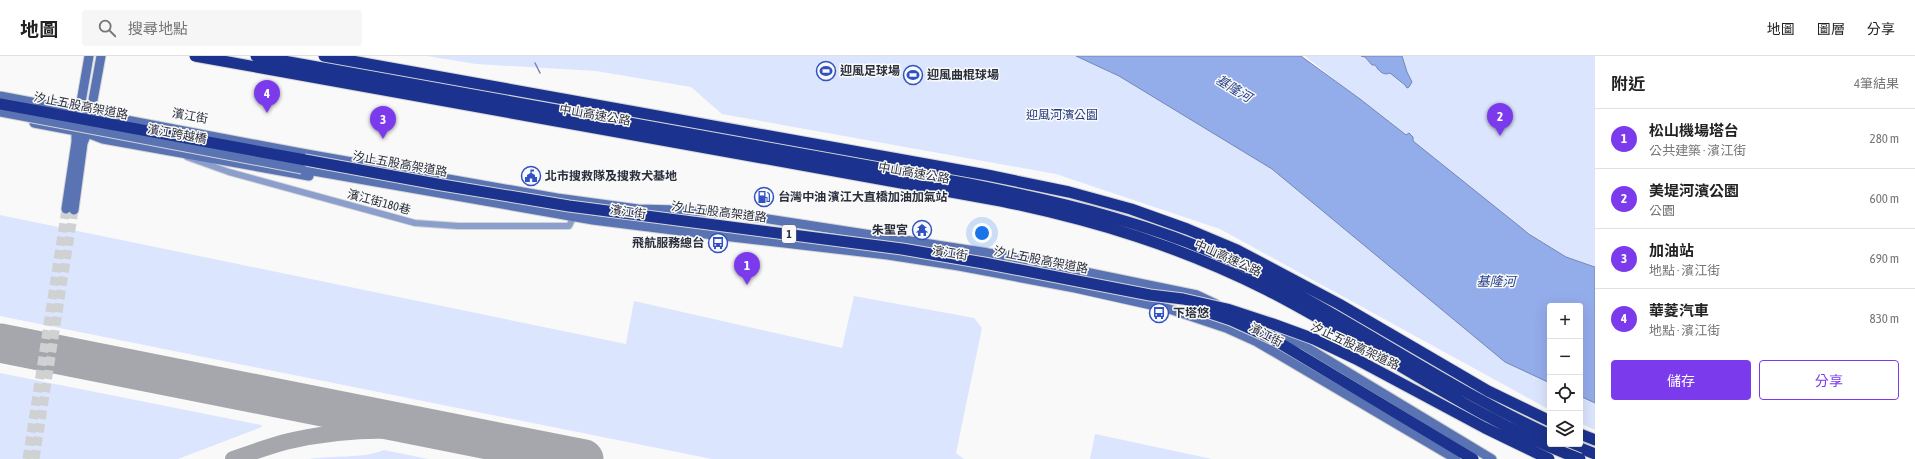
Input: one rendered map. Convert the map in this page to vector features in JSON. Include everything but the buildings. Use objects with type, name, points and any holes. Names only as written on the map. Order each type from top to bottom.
[{"type":"highway","name":"中山高速公路","points":[[195,56],[1001,201],[1057,213],[1112,228],[1169,247],[1222,268],[1268,291],[1474,409],[1523,434],[1580,459]]},
{"type":"highway","name":"中山高速公路","points":[[256,56],[969,184],[1034,197],[1101,213],[1192,244],[1246,268],[1331,313],[1472,396],[1547,434]]},
{"type":"highway","name":"汐止五股高架道路","points":[[324,56],[987,175],[1069,192],[1131,209],[1208,238],[1289,276],[1488,391],[1547,420]]},
{"type":"highway","name":"汐止五股高架道路","points":[[0,104],[442,185],[569,206],[902,249],[984,262],[1150,295],[1183,299],[1227,309],[1274,324],[1356,358],[1485,428],[1549,459]]},
{"type":"highway","points":[[1150,295],[1190,306],[1231,320],[1273,340],[1473,459]]},
{"type":"highway","points":[[1583,435],[1595,440]]},
{"type":"highway","points":[[1578,447],[1595,454]]},
{"type":"main road","points":[[89,56],[76,131],[70,209],[83,143],[87,133],[101,56]]},
{"type":"main road","name":"濱江街","points":[[0,95],[338,156],[375,165]]},
{"type":"main road","name":"濱江街","points":[[0,95],[301,153],[557,198],[638,209],[736,214],[1001,255],[1126,279],[1197,295],[1303,345],[1492,459]]},
{"type":"main road","name":"濱江跨越橋","points":[[0,112],[302,169]]},
{"type":"main road","name":"濱江街","points":[[0,116],[87,133],[100,138],[180,154],[311,176],[333,174]]},
{"type":"main road","name":"濱江街","points":[[302,169],[574,216],[697,233],[888,255],[959,266],[1152,304],[1187,314],[1226,328],[1257,342],[1456,459]]},
{"type":"main road","points":[[697,233],[700,211]]},
{"type":"main road","points":[[1257,342],[1265,327]]},
{"type":"street","name":"濱江街180巷","points":[[180,154],[228,172],[415,223],[458,226],[569,226],[574,216]]},
{"type":"green space","name":"迎風河濱公園","points":[[427,56],[1076,56],[1119,76],[1272,169],[1505,362],[1547,382],[1547,408],[1220,229],[1056,174],[722,114],[691,87],[596,71],[476,64]]},
{"type":"green space","points":[[1305,56],[1595,56],[1595,266],[1566,257],[1504,216]]},
{"type":"green space","points":[[0,215],[626,344],[634,301],[842,348],[854,296],[974,318],[982,328],[956,453],[964,459],[712,459],[0,316]]},
{"type":"green space","points":[[0,373],[261,425],[262,427],[178,459],[0,459]]},
{"type":"green space","points":[[1583,397],[1595,403],[1595,430],[1583,424]]},
{"type":"green space","points":[[1095,434],[1212,459],[1090,459]]},
{"type":"green space","points":[[384,450],[428,459],[309,459],[367,455]]},
{"type":"water","name":"基隆河","points":[[1076,56],[1301,56],[1406,135],[1409,133],[1413,137],[1413,141],[1529,234],[1566,257],[1595,267],[1595,403],[1583,397],[1583,303],[1547,303],[1547,382],[1505,362],[1272,169],[1119,76]]},
{"type":"water","points":[[1361,56],[1402,56],[1412,82],[1407,88],[1390,73],[1385,74],[1381,72],[1365,57]]},
{"type":"waterway","points":[[535,63],[540,73]]},
{"type":"taxiway","points":[[233,459],[278,444],[308,437],[353,431],[376,430],[421,431],[480,438],[571,459]]},
{"type":"runway","points":[[0,343],[584,459]]},
{"type":"tunnel","points":[[27,459],[66,209]]},
{"type":"tunnel","points":[[35,459],[74,210]]},
{"type":"place","name":"迎風足球場","points":[[826,71]]},
{"type":"place","name":"迎風曲棍球場","points":[[913,75]]},
{"type":"place","name":"華菱汽車","points":[[267,113]]},
{"type":"place","name":"美堤河濱公園","points":[[1500,136]]},
{"type":"place","name":"加油站","points":[[383,139]]},
{"type":"place","name":"北市搜救隊及搜救犬基地","points":[[531,176]]},
{"type":"place","name":"台灣中油 濱江大直橋加油加氣站","points":[[764,197]]},
{"type":"place","name":"朱聖宮","points":[[922,230]]},
{"type":"place","name":"飛航服務總台","points":[[718,243]]},
{"type":"place","name":"松山機場塔台","points":[[747,285]]},
{"type":"place","name":"下塔悠","points":[[1159,313]]}]
